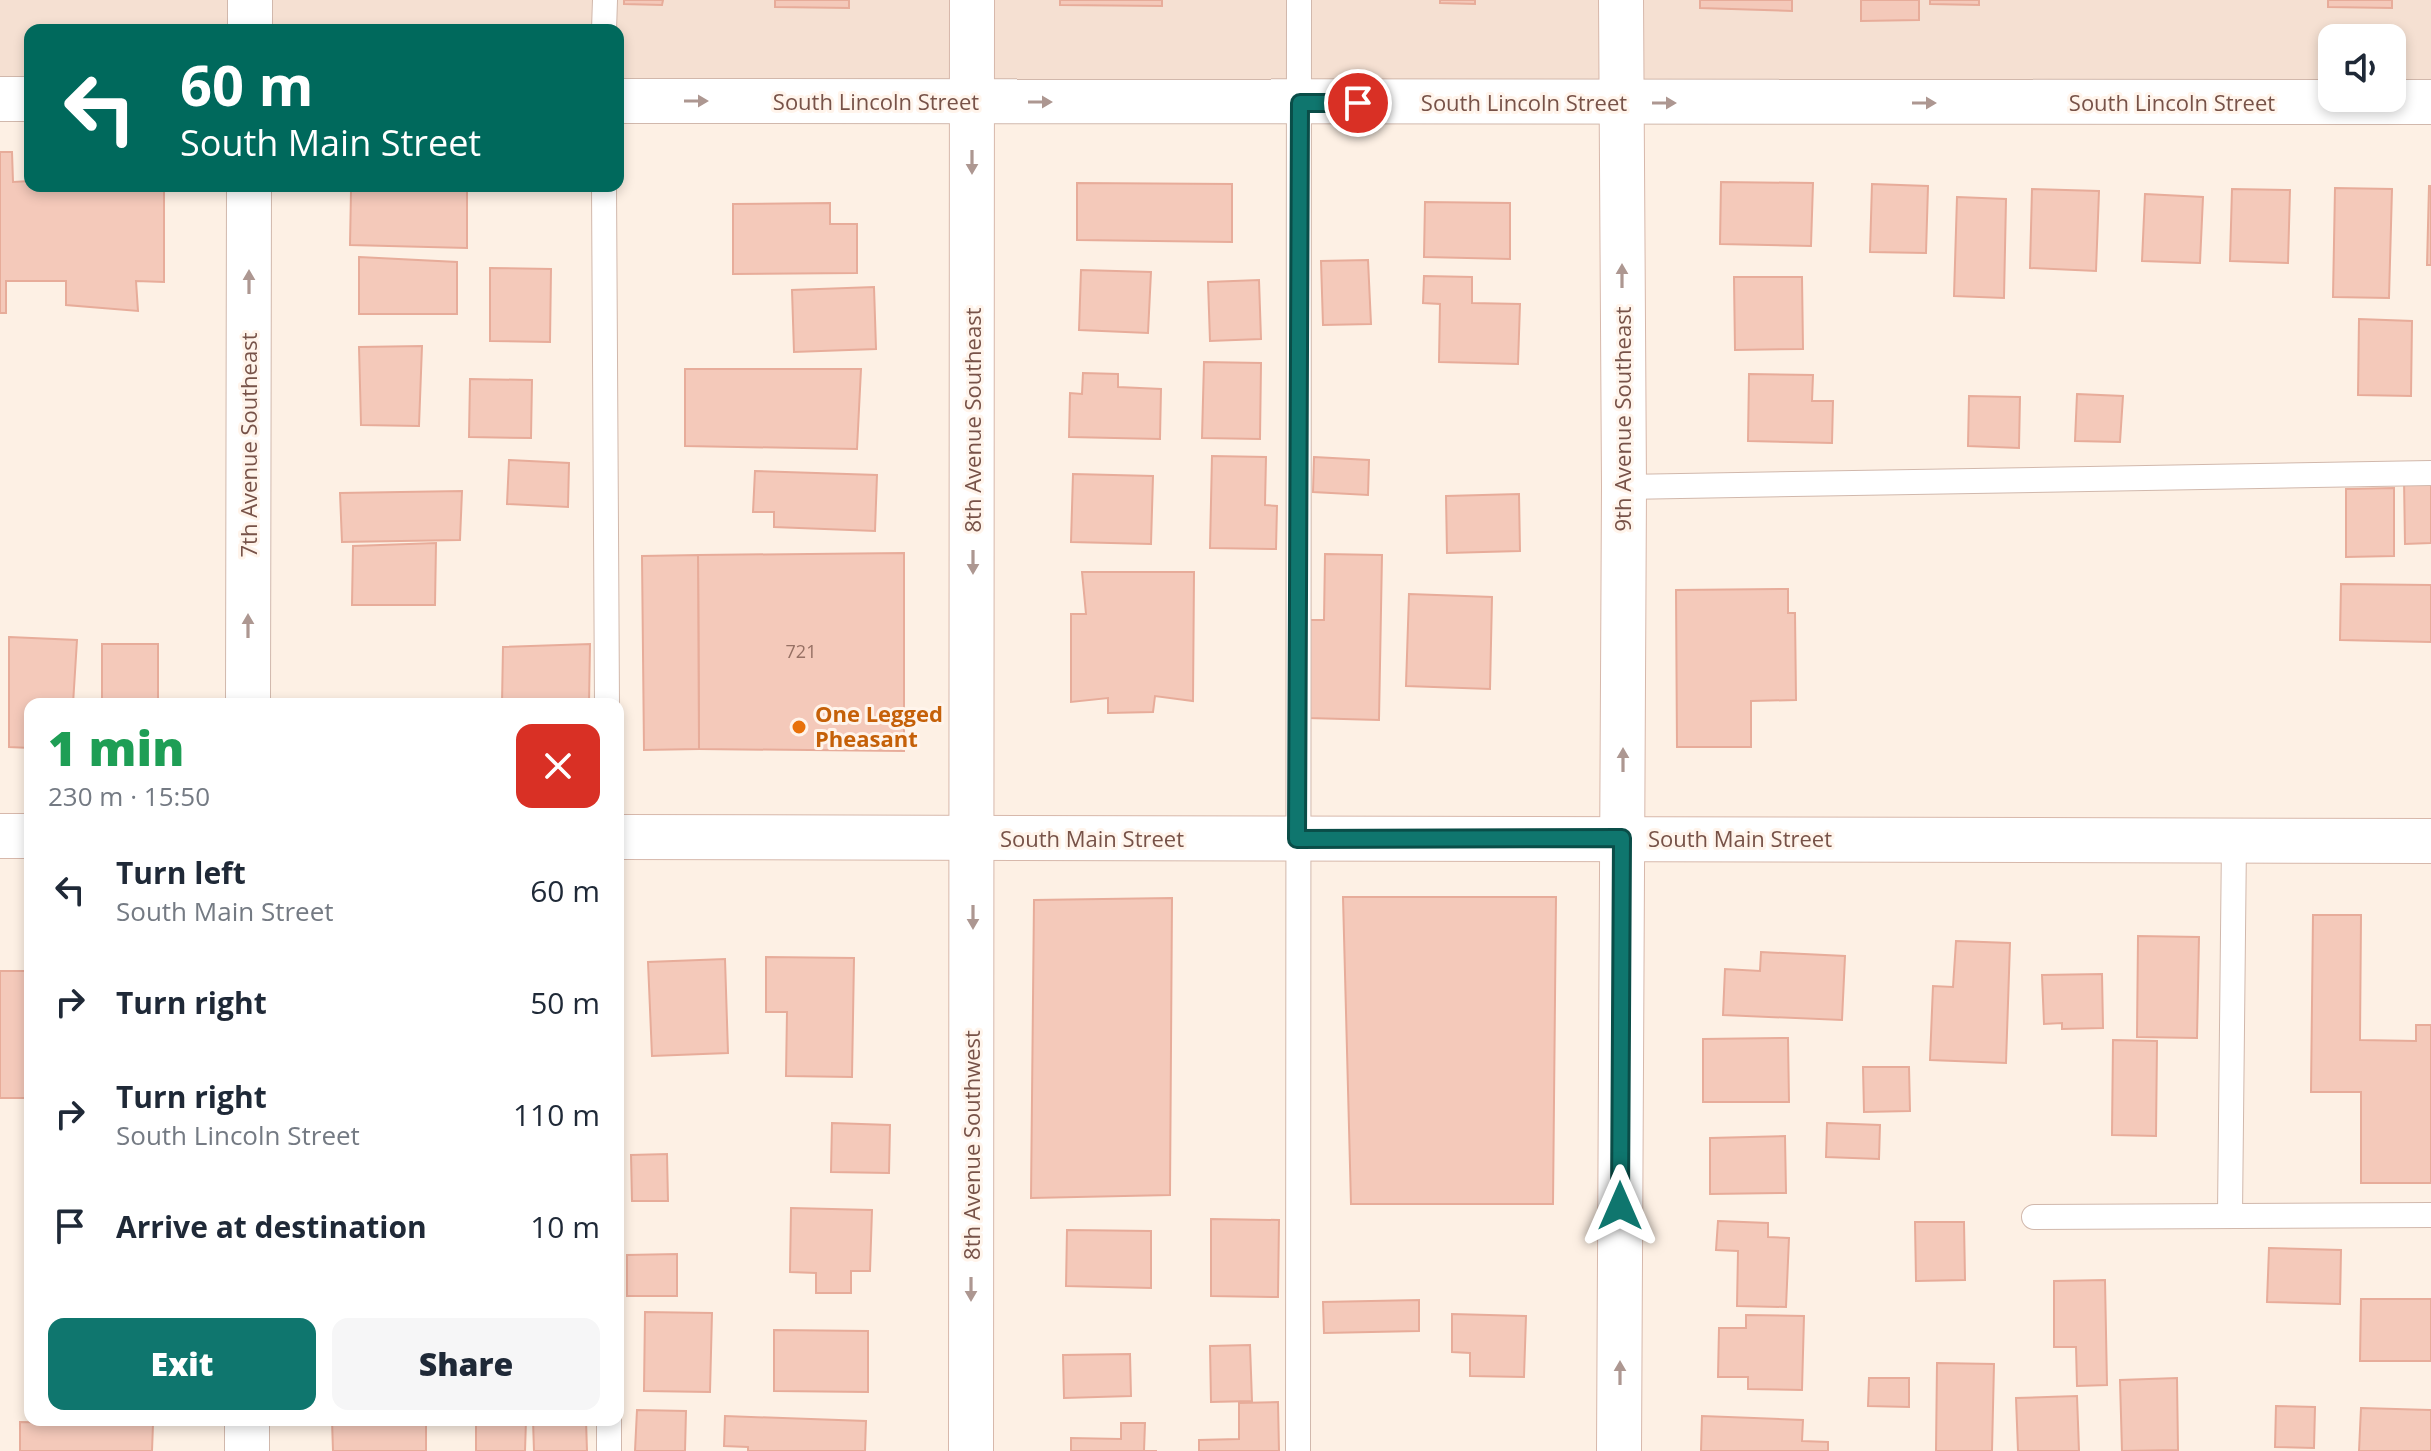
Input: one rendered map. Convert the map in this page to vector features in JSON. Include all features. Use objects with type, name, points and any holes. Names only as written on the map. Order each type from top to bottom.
[{"type":"street","points":[[250,0],[250,24]]},
{"type":"street","name":"8th Avenue Southeast","points":[[972,0],[974,839]]},
{"type":"street","name":"9th Avenue Southeast","points":[[1619,1451],[1624,487],[1621,0]]},
{"type":"street","points":[[0,99],[24,99]]},
{"type":"street","name":"South Lincoln Street","points":[[624,101],[2431,102]]},
{"type":"street","name":"7th Avenue Southeast","points":[[248,698],[249,192]]},
{"type":"street","points":[[0,836],[24,836]]},
{"type":"street","name":"South Main Street","points":[[624,837],[2431,841]]},
{"type":"street","name":"8th Avenue Southwest","points":[[971,1451],[974,839]]},
{"type":"street","points":[[247,1426],[247,1451]]},
{"type":"lane","points":[[604,24],[605,0]]},
{"type":"lane","points":[[1298,1451],[1299,0]]},
{"type":"lane","points":[[604,192],[607,698]]},
{"type":"lane","points":[[1624,487],[2431,473]]},
{"type":"lane","points":[[2230,1214],[2234,840]]},
{"type":"lane","points":[[2034,1217],[2431,1215]]},
{"type":"lane","points":[[609,1426],[609,1451]]},
{"type":"shaded area","points":[[0,0],[2431,0],[2431,102],[2406,102],[2406,24],[2318,24],[2318,102],[624,100],[624,24],[24,24],[24,99],[0,99]]},
{"type":"building","points":[[624,0],[663,0],[662,5],[624,4]]},
{"type":"building","points":[[775,0],[849,0],[849,8],[775,7]]},
{"type":"building","points":[[1060,0],[1162,0],[1162,6],[1060,5]]},
{"type":"building","points":[[1440,0],[1475,0],[1475,4],[1440,3]]},
{"type":"building","points":[[1700,0],[1792,0],[1792,11],[1700,8]]},
{"type":"building","points":[[1861,0],[1919,0],[1919,20],[1861,21]]},
{"type":"building","points":[[1930,0],[1979,0],[1979,5],[1930,4]]},
{"type":"building","points":[[2328,0],[2392,0],[2392,8],[2328,7]]},
{"type":"building","points":[[0,152],[12,152],[13,182],[24,181],[24,192],[164,192],[164,282],[136,281],[138,311],[66,305],[66,281],[6,281],[6,313],[0,313]]},
{"type":"building","points":[[1721,182],[1813,183],[1811,246],[1720,244]]},
{"type":"building","points":[[1077,183],[1232,184],[1232,242],[1077,240]]},
{"type":"building","points":[[1872,184],[1928,186],[1926,253],[1870,252]]},
{"type":"building","points":[[2429,186],[2431,265],[2427,265]]},
{"type":"building","points":[[2335,188],[2392,189],[2389,298],[2333,297]]},
{"type":"building","points":[[2032,189],[2099,191],[2096,271],[2030,268]]},
{"type":"building","points":[[2232,189],[2290,190],[2288,263],[2230,261]]},
{"type":"building","points":[[351,192],[467,192],[467,248],[350,245]]},
{"type":"building","points":[[2145,194],[2203,197],[2200,263],[2142,261]]},
{"type":"building","points":[[1957,197],[2006,199],[2004,298],[1954,296]]},
{"type":"building","points":[[1425,202],[1510,203],[1510,259],[1424,257]]},
{"type":"building","points":[[830,203],[830,224],[857,224],[857,273],[733,274],[733,204]]},
{"type":"building","points":[[359,257],[457,262],[457,314],[359,314]]},
{"type":"building","points":[[1368,260],[1371,324],[1323,325],[1321,261]]},
{"type":"building","points":[[490,268],[551,269],[550,342],[490,341]]},
{"type":"building","points":[[1081,270],[1151,272],[1148,333],[1079,330]]},
{"type":"building","points":[[1424,276],[1472,277],[1472,303],[1520,304],[1518,364],[1439,362],[1440,304],[1423,303]]},
{"type":"building","points":[[1734,277],[1802,277],[1803,349],[1735,350]]},
{"type":"building","points":[[1259,280],[1261,339],[1210,341],[1208,282]]},
{"type":"building","points":[[874,287],[876,349],[794,352],[792,290]]},
{"type":"building","points":[[2359,319],[2412,321],[2411,396],[2358,395]]},
{"type":"building","points":[[422,346],[419,426],[361,425],[359,347]]},
{"type":"building","points":[[1204,362],[1261,363],[1260,439],[1202,438]]},
{"type":"building","points":[[685,369],[861,369],[857,449],[685,446]]},
{"type":"building","points":[[1083,373],[1118,374],[1118,387],[1161,389],[1160,439],[1069,437],[1070,393],[1082,394]]},
{"type":"building","points":[[1749,374],[1813,375],[1812,401],[1833,401],[1832,443],[1748,441]]},
{"type":"building","points":[[470,379],[532,380],[531,438],[469,437]]},
{"type":"building","points":[[2077,394],[2123,396],[2120,442],[2075,441]]},
{"type":"building","points":[[1969,396],[2020,397],[2019,448],[1968,446]]},
{"type":"building","points":[[1212,456],[1266,457],[1265,505],[1277,506],[1276,549],[1210,548]]},
{"type":"building","points":[[1314,457],[1369,460],[1368,495],[1313,492]]},
{"type":"building","points":[[509,460],[569,463],[568,507],[507,504]]},
{"type":"building","points":[[755,471],[877,475],[875,531],[774,527],[774,512],[753,512]]},
{"type":"building","points":[[1073,474],[1153,476],[1151,544],[1071,542]]},
{"type":"building","points":[[2431,478],[2431,543],[2405,544],[2404,479]]},
{"type":"building","points":[[2394,488],[2394,556],[2346,557],[2346,489]]},
{"type":"building","points":[[462,491],[460,540],[342,542],[340,493]]},
{"type":"building","points":[[1519,494],[1520,551],[1447,553],[1446,496]]},
{"type":"building","points":[[436,543],[435,605],[352,605],[353,546]]},
{"type":"building","points":[[904,553],[904,751],[699,749],[698,555]]},
{"type":"building","points":[[1325,554],[1382,555],[1379,720],[1308,718],[1310,620],[1324,620]]},
{"type":"building","points":[[698,555],[699,749],[644,750],[642,556]]},
{"type":"building","points":[[1082,572],[1194,572],[1193,701],[1155,696],[1153,712],[1108,713],[1108,698],[1071,702],[1071,614],[1086,614]]},
{"type":"building","points":[[2341,584],[2431,585],[2431,642],[2340,640]]},
{"type":"building","points":[[1788,589],[1788,613],[1795,613],[1796,700],[1751,701],[1751,747],[1677,747],[1676,590]]},
{"type":"building","points":[[1409,594],[1492,597],[1490,689],[1406,686]]},
{"type":"building","points":[[9,637],[77,640],[73,698],[24,698],[24,748],[9,747]]},
{"type":"building","points":[[102,644],[158,644],[158,698],[102,698]]},
{"type":"building","points":[[590,644],[589,698],[502,698],[503,647]]},
{"type":"building","points":[[1343,897],[1556,897],[1553,1204],[1351,1204]]},
{"type":"building","points":[[1172,898],[1170,1195],[1031,1198],[1034,900]]},
{"type":"building","points":[[2313,915],[2361,915],[2360,1040],[2416,1041],[2416,1025],[2431,1025],[2431,1183],[2361,1183],[2361,1092],[2311,1092]]},
{"type":"building","points":[[2138,936],[2199,937],[2197,1038],[2137,1037]]},
{"type":"building","points":[[1956,941],[2010,943],[2006,1063],[1930,1060],[1933,986],[1953,987]]},
{"type":"building","points":[[1761,952],[1845,956],[1842,1020],[1723,1015],[1725,969],[1760,971]]},
{"type":"building","points":[[766,957],[854,958],[852,1077],[786,1076],[787,1012],[766,1012]]},
{"type":"building","points":[[725,959],[728,1053],[652,1056],[648,962]]},
{"type":"building","points":[[0,971],[24,971],[24,1098],[0,1098]]},
{"type":"building","points":[[2102,974],[2103,1028],[2062,1029],[2062,1023],[2044,1024],[2042,975]]},
{"type":"building","points":[[1788,1038],[1789,1102],[1703,1102],[1703,1039]]},
{"type":"building","points":[[2113,1040],[2157,1041],[2156,1136],[2112,1135]]},
{"type":"building","points":[[1863,1067],[1909,1067],[1910,1111],[1864,1112]]},
{"type":"building","points":[[832,1123],[890,1125],[889,1173],[831,1172]]},
{"type":"building","points":[[1827,1123],[1880,1125],[1879,1159],[1826,1157]]},
{"type":"building","points":[[1785,1136],[1786,1193],[1710,1194],[1710,1138]]},
{"type":"building","points":[[667,1154],[668,1201],[632,1201],[631,1155]]},
{"type":"building","points":[[791,1208],[872,1210],[870,1271],[851,1271],[851,1293],[816,1293],[816,1273],[790,1272]]},
{"type":"building","points":[[1211,1219],[1279,1220],[1278,1297],[1211,1296]]},
{"type":"building","points":[[1718,1221],[1768,1223],[1768,1237],[1789,1238],[1786,1307],[1737,1306],[1738,1251],[1716,1250]]},
{"type":"building","points":[[1915,1222],[1964,1222],[1965,1280],[1916,1281]]},
{"type":"building","points":[[1067,1230],[1151,1231],[1151,1288],[1066,1286]]},
{"type":"building","points":[[2269,1248],[2341,1250],[2340,1304],[2267,1302]]},
{"type":"building","points":[[677,1254],[677,1296],[627,1296],[627,1255]]},
{"type":"building","points":[[2105,1280],[2107,1385],[2077,1386],[2076,1347],[2054,1347],[2054,1281]]},
{"type":"building","points":[[2361,1299],[2431,1299],[2431,1361],[2360,1361]]},
{"type":"building","points":[[1419,1300],[1419,1331],[1324,1333],[1323,1302]]},
{"type":"building","points":[[645,1312],[712,1313],[710,1392],[644,1391]]},
{"type":"building","points":[[1452,1314],[1526,1316],[1524,1377],[1470,1376],[1470,1353],[1452,1352]]},
{"type":"building","points":[[1746,1315],[1804,1316],[1802,1390],[1748,1389],[1748,1377],[1718,1377],[1719,1328],[1746,1328]]},
{"type":"building","points":[[774,1330],[868,1331],[868,1392],[774,1391]]},
{"type":"building","points":[[1250,1345],[1252,1401],[1211,1402],[1210,1346]]},
{"type":"building","points":[[1130,1354],[1131,1396],[1064,1398],[1063,1355]]},
{"type":"building","points":[[1937,1363],[1994,1364],[1992,1451],[1936,1451]]},
{"type":"building","points":[[1869,1378],[1909,1378],[1909,1407],[1868,1406]]},
{"type":"building","points":[[2177,1378],[2178,1450],[2122,1451],[2120,1380]]},
{"type":"building","points":[[2077,1396],[2079,1451],[2018,1451],[2016,1398]]},
{"type":"building","points":[[1278,1402],[1279,1451],[1199,1451],[1199,1440],[1239,1439],[1239,1403]]},
{"type":"building","points":[[2276,1406],[2315,1407],[2314,1448],[2275,1447]]},
{"type":"building","points":[[2361,1408],[2431,1410],[2431,1451],[2359,1451]]},
{"type":"building","points":[[637,1410],[686,1411],[685,1451],[635,1451]]},
{"type":"building","points":[[725,1416],[866,1421],[865,1451],[748,1451],[748,1447],[724,1446]]},
{"type":"building","points":[[1702,1416],[1803,1420],[1802,1441],[1828,1442],[1828,1451],[1701,1451]]},
{"type":"building","points":[[20,1422],[24,1422],[24,1426],[153,1426],[152,1451],[20,1451]]},
{"type":"building","points":[[1121,1423],[1145,1423],[1144,1451],[1071,1451],[1071,1438],[1121,1439]]},
{"type":"building","points":[[332,1426],[426,1426],[426,1451],[333,1451]]},
{"type":"building","points":[[476,1426],[526,1426],[525,1451],[476,1451]]},
{"type":"building","points":[[533,1426],[586,1426],[587,1451],[534,1451]]},
{"type":"place","name":"One Legged Pheasant","points":[[799,727]]},
{"type":"route","points":[[1358,103],[1300,103],[1297,839],[1622,838],[1620,1206]]}]
